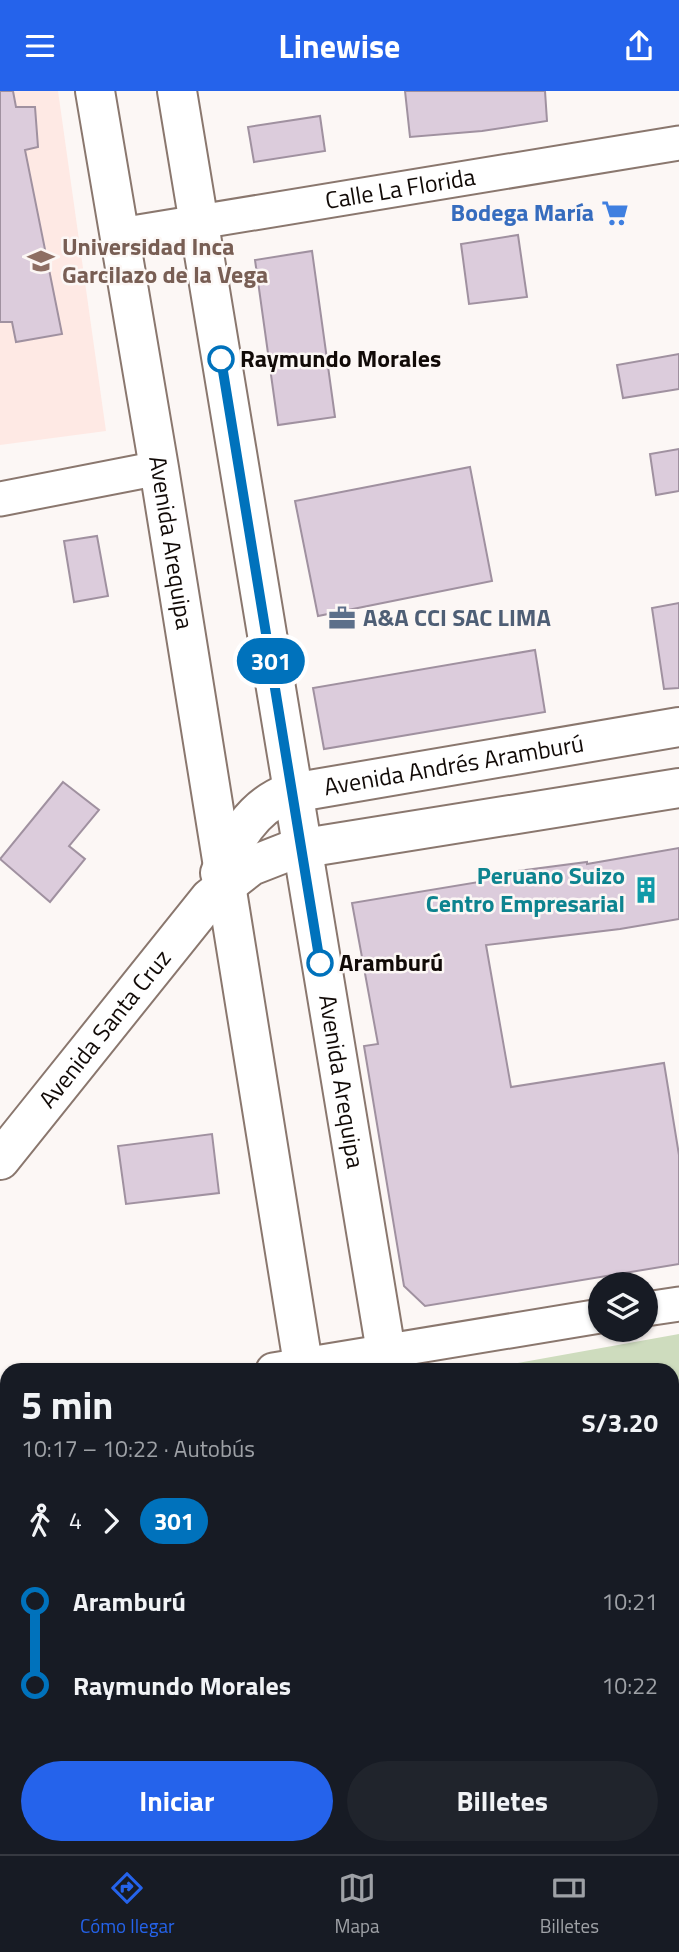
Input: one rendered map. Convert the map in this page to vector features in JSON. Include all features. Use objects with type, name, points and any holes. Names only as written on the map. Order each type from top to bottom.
[{"type":"main road","name":"Avenida Arequipa","points":[[95,91],[159,468],[219,883],[293,1363]]},
{"type":"main road","name":"Avenida Arequipa","points":[[177,91],[388,1361]]},
{"type":"main road","name":"Avenida Andrés Aramburú","points":[[219,883],[234,843],[253,815],[268,801],[293,792],[679,727]]},
{"type":"main road","points":[[219,883],[280,853],[301,848],[679,787]]},
{"type":"main road","name":"Avenida Santa Cruz","points":[[0,1160],[219,883]]},
{"type":"street","name":"Calle La Florida","points":[[120,235],[679,143]]},
{"type":"street","points":[[0,499],[159,468]]},
{"type":"street","points":[[658,1307],[679,1304]]},
{"type":"street","points":[[364,1363],[388,1361],[588,1319]]},
{"type":"shaded area","name":"Universidad Inca Garcilazo de la Vega","points":[[0,91],[58,91],[106,431],[0,445]]},
{"type":"green space","points":[[679,1334],[679,1363],[517,1363],[634,1342],[658,1342],[658,1338]]},
{"type":"building","points":[[0,91],[13,91],[16,107],[35,107],[38,147],[25,150],[62,334],[16,342],[12,322],[0,322]]},
{"type":"building","points":[[405,91],[545,91],[547,121],[482,131],[410,137]]},
{"type":"building","points":[[320,116],[325,151],[254,162],[248,127]]},
{"type":"building","points":[[518,235],[527,297],[469,304],[461,244]]},
{"type":"building","points":[[312,251],[335,417],[278,425],[255,260]]},
{"type":"building","points":[[679,354],[679,389],[623,398],[617,365]]},
{"type":"building","points":[[679,449],[679,491],[656,495],[650,454]]},
{"type":"building","points":[[470,467],[492,581],[318,616],[295,501]]},
{"type":"building","points":[[97,536],[108,596],[74,602],[64,541]]},
{"type":"building","points":[[679,603],[679,688],[664,689],[652,608]]},
{"type":"building","points":[[535,650],[545,712],[324,749],[313,688]]},
{"type":"building","points":[[63,782],[99,810],[69,846],[85,859],[50,902],[0,859]]},
{"type":"building","points":[[679,848],[679,919],[486,945],[511,1087],[664,1063],[679,1155],[679,1264],[631,1272],[588,1272],[588,1279],[425,1306],[404,1286],[364,1046],[378,1044],[352,903],[479,882],[478,876],[587,864]]},
{"type":"building","points":[[212,1134],[219,1193],[126,1204],[118,1146]]},
{"type":"bus line","name":"301","points":[[221,359],[320,963]]},
{"type":"place","name":"Bodega María","points":[[615,213]]},
{"type":"place","name":"Universidad Inca Garcilazo de la Vega","points":[[41,261]]},
{"type":"place","name":"Raymundo Morales","points":[[221,359]]},
{"type":"place","name":"A&A CCI SAC LIMA","points":[[342,618]]},
{"type":"place","name":"Peruano Suizo Centro Empresarial","points":[[646,890]]},
{"type":"place","name":"Aramburú","points":[[320,963]]}]
